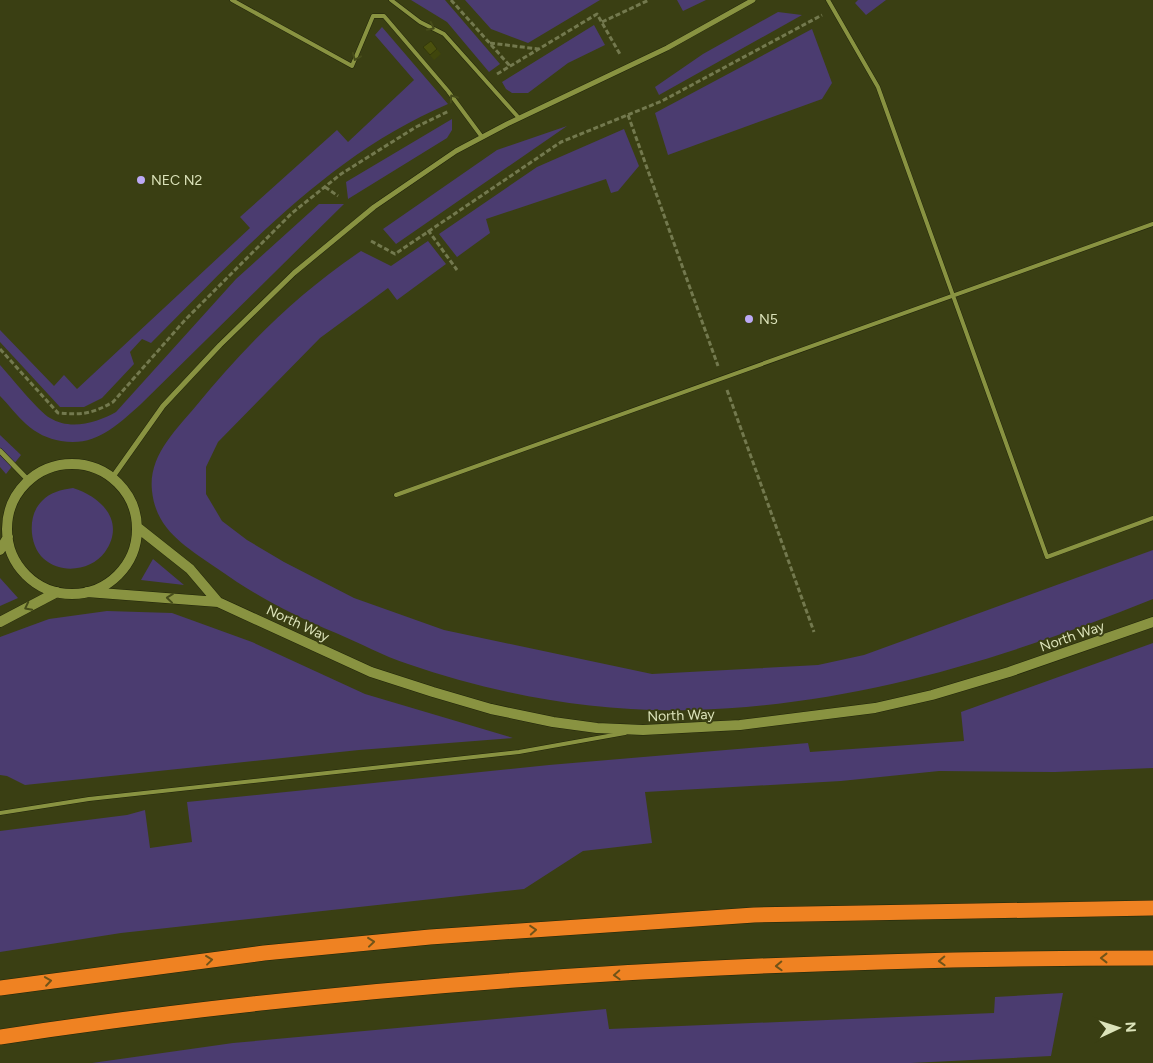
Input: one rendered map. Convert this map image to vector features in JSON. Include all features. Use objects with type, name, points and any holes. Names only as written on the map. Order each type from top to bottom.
[{"type":"highway","points":[[0,988],[264,953],[440,936],[754,915],[1064,908],[1153,908]]},
{"type":"highway","points":[[0,1038],[110,1022],[443,986],[755,966],[1060,958],[1153,958]]},
{"type":"street","points":[[112,478],[163,406],[220,345],[294,274],[374,207],[456,151],[482,136],[667,48],[753,0]]},
{"type":"street","points":[[0,451],[28,481]]},
{"type":"street","points":[[70,464],[99,470],[112,478],[130,500],[137,527],[135,545],[128,561],[118,575],[104,586],[87,592],[57,592],[34,581],[16,562],[8,537],[8,517],[16,497],[28,481],[48,469],[70,464]]},
{"type":"street","name":"North Way","points":[[137,527],[190,569],[218,602]]},
{"type":"street","points":[[0,550],[8,537]]},
{"type":"street","points":[[0,622],[57,592]]},
{"type":"street","name":"North Way","points":[[87,592],[218,602],[371,672],[433,692],[491,709],[552,722],[597,728],[643,730],[740,725],[875,708],[932,695],[1009,672],[1153,622]]},
{"type":"lane","points":[[232,0],[352,66],[373,16],[384,16],[482,136]]},
{"type":"lane","points":[[391,0],[420,22],[444,34],[520,118]]},
{"type":"lane","points":[[828,0],[878,87],[1047,557],[1153,518]]},
{"type":"lane","points":[[396,495],[1153,224]]},
{"type":"lane","points":[[0,813],[89,799],[519,752],[643,730]]},
{"type":"path","points":[[451,0],[510,66]]},
{"type":"path","points":[[602,22],[649,0]]},
{"type":"path","points":[[371,241],[395,254],[561,142],[662,101],[834,9]]},
{"type":"path","points":[[487,81],[597,14],[627,66]]},
{"type":"path","points":[[489,43],[538,49]]},
{"type":"path","points":[[0,349],[58,413],[90,414],[99,410],[113,402],[185,320],[292,213],[325,187],[394,140],[459,106]]},
{"type":"path","points":[[325,187],[338,196]]},
{"type":"path","points":[[428,230],[457,270]]},
{"type":"shaded area","points":[[411,0],[445,0],[500,64],[489,72],[447,22]]},
{"type":"shaded area","points":[[465,0],[600,0],[528,43],[491,29]]},
{"type":"shaded area","points":[[677,0],[706,0],[683,11]]},
{"type":"shaded area","points":[[858,0],[886,0],[866,15],[855,3]]},
{"type":"shaded area","points":[[778,12],[802,15],[659,95],[655,87],[703,54]]},
{"type":"shaded area","points":[[594,25],[605,45],[568,63],[528,93],[512,93],[506,89],[502,82]]},
{"type":"shaded area","points":[[382,27],[448,104],[404,125],[364,150],[325,178],[288,209],[218,275],[151,343],[142,339],[130,352],[134,364],[102,398],[84,407],[60,407],[0,342],[0,330],[54,386],[64,375],[77,389],[250,228],[240,217],[337,130],[348,142],[414,80],[375,35]]},
{"type":"shaded area","points":[[812,29],[832,83],[822,99],[668,155],[655,113]]},
{"type":"shaded area","points":[[452,119],[452,130],[447,138],[348,199],[346,182]]},
{"type":"shaded area","points":[[567,126],[396,244],[383,229],[497,150]]},
{"type":"shaded area","points":[[624,129],[639,166],[618,191],[611,193],[606,179],[486,219],[490,233],[457,257],[439,234],[537,167]]},
{"type":"shaded area","points":[[319,204],[344,204],[141,404],[105,433],[85,441],[73,442],[51,439],[42,435],[19,418],[0,396],[0,365],[45,414],[58,422],[84,424],[116,412],[236,279]]},
{"type":"shaded area","points":[[428,241],[446,264],[397,300],[388,288],[320,338],[218,442],[206,467],[206,494],[222,521],[247,540],[284,562],[354,598],[444,630],[652,674],[818,665],[864,655],[1153,550],[1153,599],[1041,641],[985,659],[870,689],[812,699],[753,706],[693,710],[657,710],[584,705],[548,700],[477,685],[399,661],[290,612],[232,579],[175,537],[160,517],[155,505],[152,491],[154,466],[172,434],[234,362],[293,303],[361,251],[391,266]]},
{"type":"shaded area","points":[[0,435],[21,455],[6,474],[0,467]]},
{"type":"shaded area","points":[[73,488],[84,492],[101,504],[108,512],[112,521],[113,531],[111,541],[99,558],[85,566],[68,569],[51,564],[39,553],[33,539],[32,522],[37,507],[45,498],[56,492]]},
{"type":"shaded area","points":[[153,559],[184,585],[141,580]]},
{"type":"shaded area","points":[[0,578],[18,598],[0,606]]},
{"type":"shaded area","points":[[107,611],[172,613],[252,642],[365,694],[513,738],[359,750],[25,785],[7,776],[0,775],[0,637],[49,619]]},
{"type":"shaded area","points":[[1153,643],[1153,768],[1055,772],[939,771],[841,781],[645,792],[652,843],[583,851],[524,889],[121,933],[0,952],[0,831],[127,815],[145,810],[150,848],[192,842],[187,802],[549,765],[808,743],[810,752],[964,741],[961,712]]},
{"type":"shaded area","points":[[1063,993],[1051,1056],[911,1063],[92,1063],[233,1043],[606,1009],[609,1029],[994,1013],[995,997]]},
{"type":"building","points":[[431,41],[437,49],[430,55],[423,47]]},
{"type":"place","name":"NEC N2","points":[[141,180]]},
{"type":"place","name":"N5","points":[[749,319]]}]
